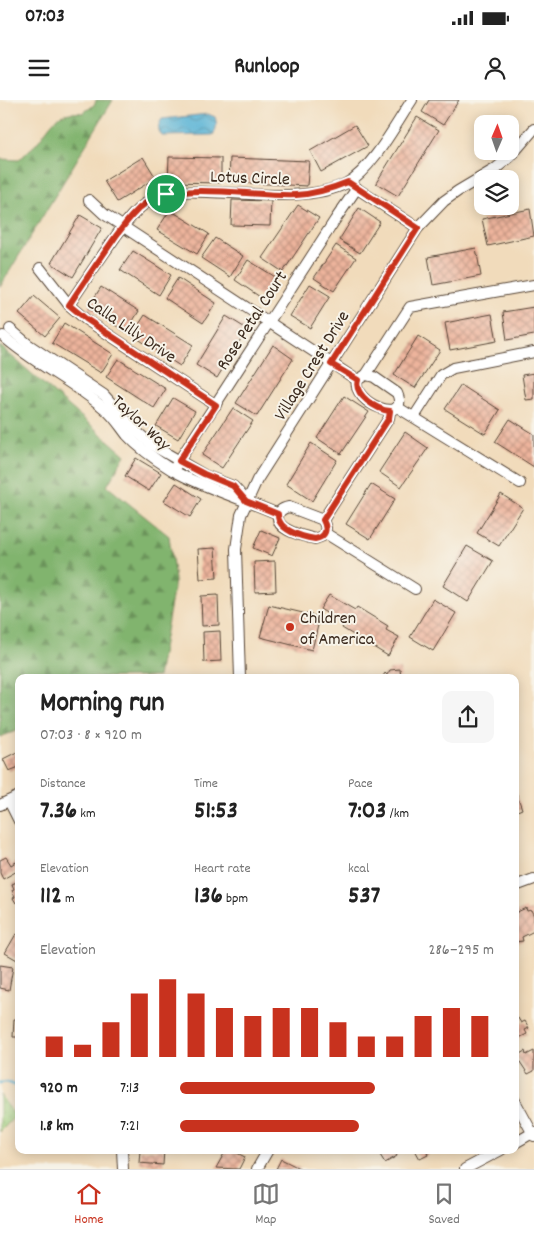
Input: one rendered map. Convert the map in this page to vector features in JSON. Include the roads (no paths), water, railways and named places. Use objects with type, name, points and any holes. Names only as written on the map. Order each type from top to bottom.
[{"type":"street","name":"Lotus Circle","points":[[69,305],[123,227],[135,212],[148,202],[166,194],[186,191],[295,195],[314,193],[348,182],[367,165],[381,148],[412,100]]},
{"type":"street","name":"Village Crest Drive","points":[[240,674],[236,549],[241,515],[257,480],[418,228],[444,201],[458,190],[495,169],[510,157],[534,129]]},
{"type":"street","points":[[348,182],[418,228]]},
{"type":"street","name":"Rose Petal Court","points":[[176,466],[357,188]]},
{"type":"street","points":[[89,200],[104,214],[123,227],[331,364],[362,378],[374,377],[397,393],[399,398],[389,418],[323,520]]},
{"type":"street","name":"Calla Lilly Drive","points":[[40,268],[69,305],[86,319],[216,405]]},
{"type":"street","points":[[520,484],[414,417],[394,409],[381,409],[361,396],[357,388],[410,307],[534,285]]},
{"type":"street","name":"Taylor Way","points":[[6,332],[104,395],[136,431],[176,466],[204,474],[233,486],[246,501]]},
{"type":"street","points":[[414,417],[446,370],[534,352]]},
{"type":"street","points":[[246,501],[278,514]]},
{"type":"street","points":[[293,507],[323,520],[326,528],[325,533],[319,539],[310,538],[282,526],[278,514],[285,508],[293,507]]},
{"type":"street","points":[[325,533],[415,589]]},
{"type":"street","points":[[4,803],[15,815]]},
{"type":"street","points":[[519,885],[534,879]]},
{"type":"street","points":[[519,1107],[534,1134],[519,1141]]},
{"type":"street","points":[[122,1154],[123,1169]]},
{"type":"street","points":[[257,1169],[266,1154]]},
{"type":"street","points":[[465,1169],[493,1154]]},
{"type":"water","points":[[208,114],[216,119],[216,128],[213,135],[162,136],[159,131],[162,119]]},
{"type":"waterway","points":[[0,1083],[7,1082],[15,1085]]},
{"type":"place","name":"Children of America","points":[[290,627]]}]
